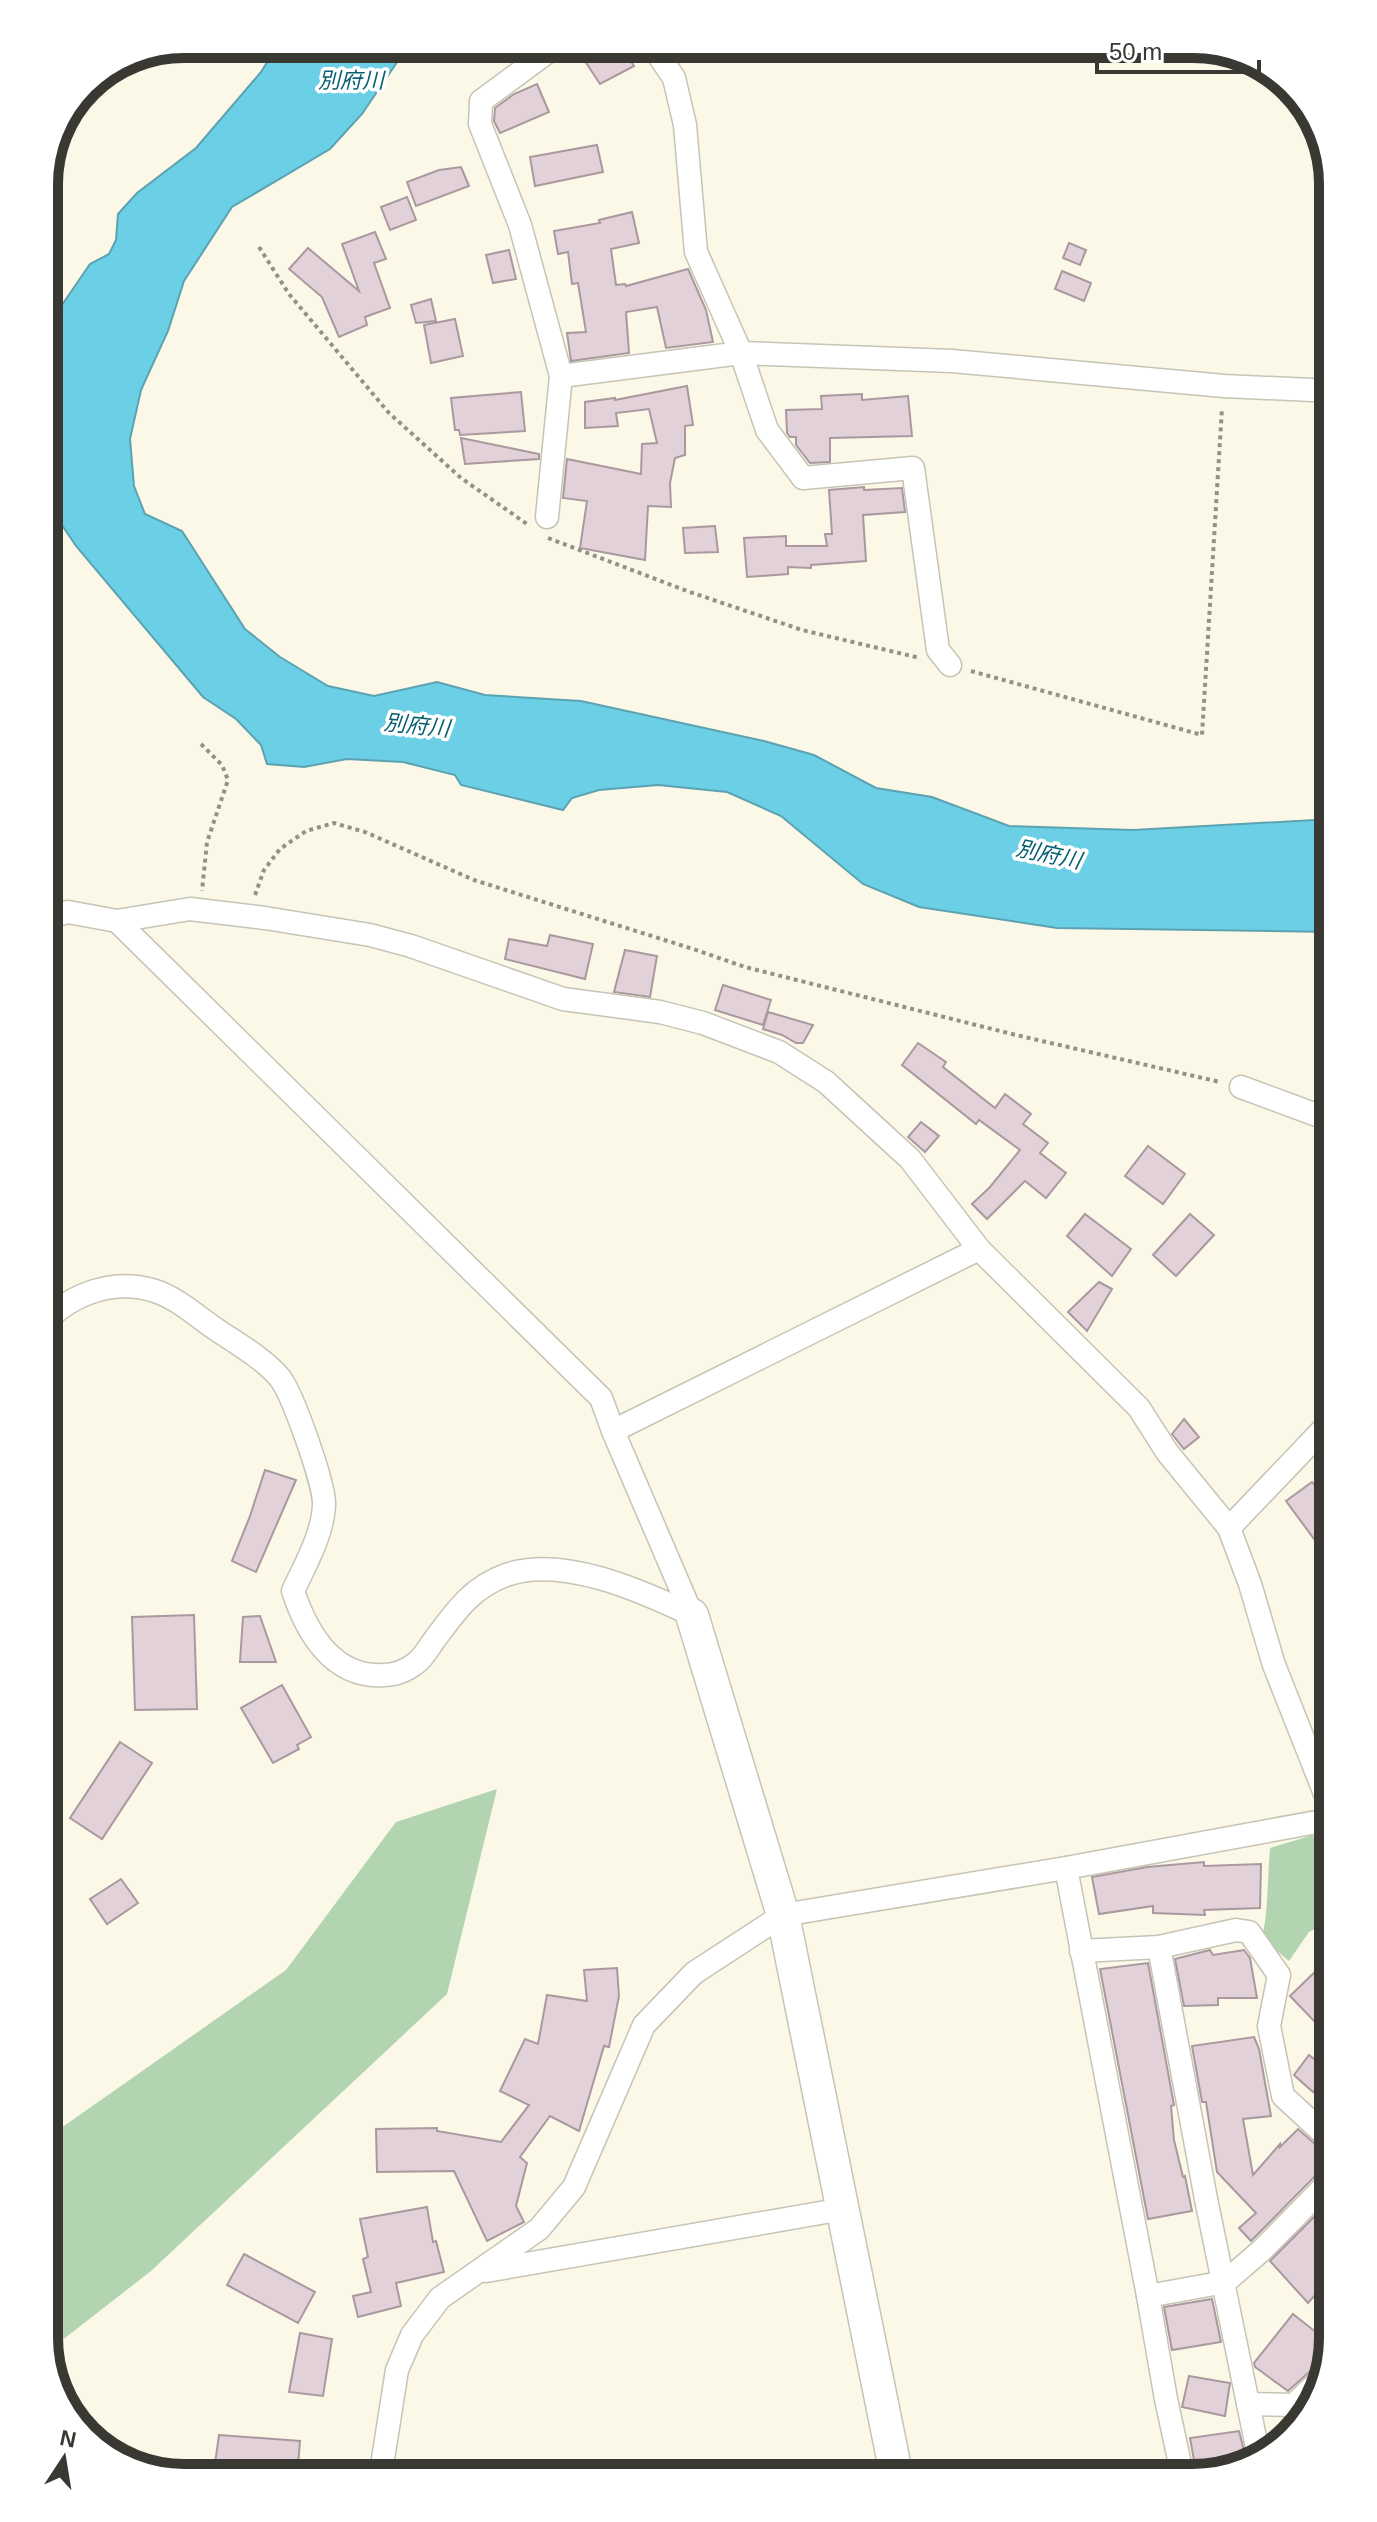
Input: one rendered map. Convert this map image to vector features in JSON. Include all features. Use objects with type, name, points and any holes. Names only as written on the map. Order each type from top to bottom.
[{"type":"street","points":[[539,58],[481,101],[480,124],[520,225],[561,376],[547,517]]},
{"type":"street","points":[[660,58],[674,78],[685,125],[696,252],[741,353],[767,430],[803,478],[913,468],[938,650],[950,665]]},
{"type":"street","points":[[561,376],[741,353],[952,361],[1224,386],[1319,390]]},
{"type":"street","points":[[58,914],[68,912],[117,921],[190,909],[370,935],[411,946],[563,999],[660,1012],[703,1023],[779,1052],[826,1082],[910,1159],[979,1249],[1139,1408],[1167,1452],[1229,1528],[1250,1584],[1274,1665],[1319,1781]]},
{"type":"street","points":[[117,921],[601,1398],[692,1615],[783,1915],[894,2464]]},
{"type":"street","points":[[1241,1087],[1319,1116]]},
{"type":"street","points":[[613,1431],[979,1249]]},
{"type":"street","points":[[58,1310],[77,1296],[116,1285],[156,1291],[248,1351],[280,1378],[295,1406],[324,1503],[320,1526],[293,1591],[302,1616],[321,1648],[345,1668],[369,1676],[397,1674],[418,1662],[474,1591],[506,1575],[537,1569],[584,1575],[629,1588],[692,1615]]},
{"type":"street","points":[[1229,1528],[1319,1434]]},
{"type":"street","points":[[382,2464],[397,2370],[412,2335],[440,2298],[539,2229],[574,2187],[644,2025],[694,1973],[783,1915],[1066,1868],[1319,1820]]},
{"type":"street","points":[[1066,1868],[1180,2464]]},
{"type":"street","points":[[1081,1951],[1159,1947],[1236,1930],[1249,1932],[1279,1975],[1269,2026],[1283,2096],[1319,2129]]},
{"type":"street","points":[[1159,1947],[1257,2446]]},
{"type":"street","points":[[1148,2296],[1225,2282],[1262,2250],[1319,2192]]},
{"type":"street","points":[[480,2272],[843,2209]]},
{"type":"street","points":[[1248,2404],[1294,2405],[1306,2393]]},
{"type":"path","points":[[950,665],[1202,735],[1224,386]]},
{"type":"path","points":[[199,910],[207,842],[228,780],[222,765],[201,744]]},
{"type":"path","points":[[247,916],[264,870],[280,849],[306,831],[334,823],[365,832],[474,880],[745,967],[1241,1087]]},
{"type":"green space","points":[[497,1789],[447,1994],[151,2271],[58,2343],[58,2130],[286,1970],[396,1822]]},
{"type":"green space","points":[[1313,1835],[1319,1847],[1319,1927],[1309,1932],[1289,1961],[1276,1950],[1265,1952],[1263,1932],[1270,1848]]},
{"type":"water","name":"別府川","points":[[270,58],[400,58],[362,114],[330,149],[232,207],[184,281],[168,331],[141,390],[130,439],[134,486],[145,514],[182,531],[245,629],[280,657],[328,686],[374,696],[437,682],[485,695],[581,701],[814,755],[876,788],[932,797],[1009,826],[1133,830],[1319,820],[1319,932],[1057,928],[919,907],[863,884],[781,816],[727,792],[658,785],[599,790],[572,798],[563,810],[461,785],[455,775],[403,762],[347,759],[304,767],[267,764],[261,745],[236,719],[203,697],[76,546],[58,519],[58,314],[90,264],[109,254],[116,240],[118,214],[137,193],[196,148]]},
{"type":"building","points":[[583,58],[629,58],[634,66],[600,84]]},
{"type":"building","points":[[537,84],[549,112],[500,133],[494,121],[495,108],[514,94]]},
{"type":"building","points":[[597,145],[603,172],[535,186],[530,157]]},
{"type":"building","points":[[461,167],[469,186],[416,206],[407,182],[439,170]]},
{"type":"building","points":[[407,197],[416,220],[390,230],[381,207]]},
{"type":"building","points":[[632,212],[639,243],[611,249],[616,285],[626,286],[688,269],[706,310],[713,342],[666,348],[657,307],[626,312],[629,353],[571,361],[567,333],[586,332],[578,283],[572,284],[568,252],[558,254],[554,231],[600,223],[599,220]]},
{"type":"building","points":[[375,232],[386,259],[374,263],[390,308],[365,317],[367,325],[339,337],[322,297],[289,269],[308,248],[359,291],[342,244]]},
{"type":"building","points":[[1069,243],[1086,250],[1080,265],[1063,258]]},
{"type":"building","points":[[509,250],[516,279],[493,283],[486,255]]},
{"type":"building","points":[[1062,271],[1091,283],[1084,301],[1055,289]]},
{"type":"building","points":[[431,299],[436,321],[416,323],[411,305]]},
{"type":"building","points":[[455,319],[463,356],[431,363],[424,325]]},
{"type":"building","points":[[687,386],[693,425],[685,426],[685,455],[675,458],[670,483],[671,507],[648,506],[645,560],[580,548],[587,501],[563,498],[567,459],[641,474],[642,444],[657,443],[649,409],[616,413],[618,426],[585,428],[585,402],[615,400]]},
{"type":"building","points":[[521,392],[525,431],[460,435],[459,430],[455,430],[451,398]]},
{"type":"building","points":[[862,394],[862,400],[908,396],[912,436],[830,438],[830,462],[810,463],[796,445],[796,437],[790,437],[787,433],[786,410],[822,409],[821,396]]},
{"type":"building","points":[[461,438],[539,454],[539,459],[465,464]]},
{"type":"building","points":[[864,487],[864,490],[902,488],[905,512],[863,515],[866,561],[811,565],[811,568],[788,567],[788,574],[747,577],[744,538],[786,536],[786,546],[827,546],[825,534],[832,534],[829,490]]},
{"type":"building","points":[[715,526],[718,552],[685,553],[683,528]]},
{"type":"building","points":[[550,935],[593,944],[585,979],[505,959],[509,939],[547,946]]},
{"type":"building","points":[[625,950],[657,956],[650,997],[614,992]]},
{"type":"building","points":[[723,985],[771,1000],[763,1025],[715,1010]]},
{"type":"building","points":[[768,1012],[813,1025],[803,1043],[796,1043],[763,1029]]},
{"type":"building","points":[[918,1043],[946,1062],[943,1067],[995,1108],[1005,1094],[1031,1114],[1023,1124],[1048,1143],[1040,1153],[1066,1173],[1046,1198],[1025,1181],[987,1219],[972,1204],[1020,1150],[979,1120],[976,1124],[902,1065]]},
{"type":"building","points":[[921,1122],[939,1136],[925,1152],[908,1137]]},
{"type":"building","points":[[1148,1146],[1185,1174],[1163,1204],[1125,1176]]},
{"type":"building","points":[[1085,1214],[1131,1249],[1112,1276],[1067,1236]]},
{"type":"building","points":[[1190,1214],[1214,1235],[1176,1276],[1153,1255]]},
{"type":"building","points":[[1099,1282],[1112,1289],[1087,1331],[1068,1312]]},
{"type":"building","points":[[1184,1419],[1199,1437],[1184,1449],[1172,1434]]},
{"type":"building","points":[[265,1470],[296,1480],[256,1572],[232,1561]]},
{"type":"building","points":[[1312,1482],[1316,1486],[1319,1484],[1317,1543],[1286,1501]]},
{"type":"building","points":[[194,1615],[197,1709],[135,1710],[132,1617]]},
{"type":"building","points":[[260,1616],[276,1662],[240,1662],[243,1617]]},
{"type":"building","points":[[282,1685],[311,1737],[297,1745],[299,1749],[273,1763],[241,1708]]},
{"type":"building","points":[[120,1742],[152,1763],[102,1839],[70,1818]]},
{"type":"building","points":[[1204,1862],[1204,1866],[1261,1864],[1260,1908],[1204,1910],[1205,1915],[1153,1913],[1153,1906],[1099,1914],[1092,1877],[1147,1867]]},
{"type":"building","points":[[121,1879],[138,1903],[107,1924],[90,1899]]},
{"type":"building","points":[[1210,1950],[1213,1955],[1244,1950],[1250,1958],[1257,1998],[1218,1998],[1218,2005],[1184,2006],[1175,1959]]},
{"type":"building","points":[[1148,1963],[1174,2105],[1171,2106],[1174,2140],[1192,2211],[1148,2219],[1100,1969]]},
{"type":"building","points":[[617,1968],[619,1996],[609,2047],[604,2046],[579,2131],[550,2116],[520,2157],[527,2163],[516,2206],[524,2222],[487,2241],[454,2171],[377,2172],[376,2129],[437,2128],[437,2131],[501,2142],[529,2105],[500,2091],[525,2039],[538,2044],[547,1995],[587,2001],[584,1970]]},
{"type":"building","points":[[1319,1968],[1319,2019],[1315,2022],[1290,1996]]},
{"type":"building","points":[[1254,2037],[1271,2116],[1243,2119],[1253,2175],[1298,2129],[1319,2148],[1319,2172],[1251,2241],[1239,2228],[1256,2213],[1217,2172],[1206,2102],[1202,2102],[1192,2046]]},
{"type":"building","points":[[1309,2055],[1319,2063],[1319,2085],[1313,2092],[1294,2075]]},
{"type":"building","points":[[427,2207],[433,2242],[436,2241],[444,2272],[396,2283],[401,2306],[358,2317],[353,2296],[371,2292],[363,2259],[368,2257],[360,2219]]},
{"type":"building","points":[[1319,2212],[1319,2291],[1308,2303],[1270,2261]]},
{"type":"building","points":[[244,2254],[315,2292],[298,2323],[227,2285]]},
{"type":"building","points":[[1212,2299],[1221,2342],[1172,2350],[1164,2307]]},
{"type":"building","points":[[1293,2314],[1319,2335],[1316,2366],[1288,2391],[1255,2367],[1254,2363]]},
{"type":"building","points":[[300,2333],[332,2339],[323,2396],[289,2392]]},
{"type":"building","points":[[1189,2376],[1230,2383],[1225,2416],[1182,2407]]},
{"type":"building","points":[[1239,2431],[1244,2452],[1218,2462],[1195,2464],[1190,2438]]},
{"type":"building","points":[[219,2435],[300,2441],[298,2464],[215,2464]]}]
